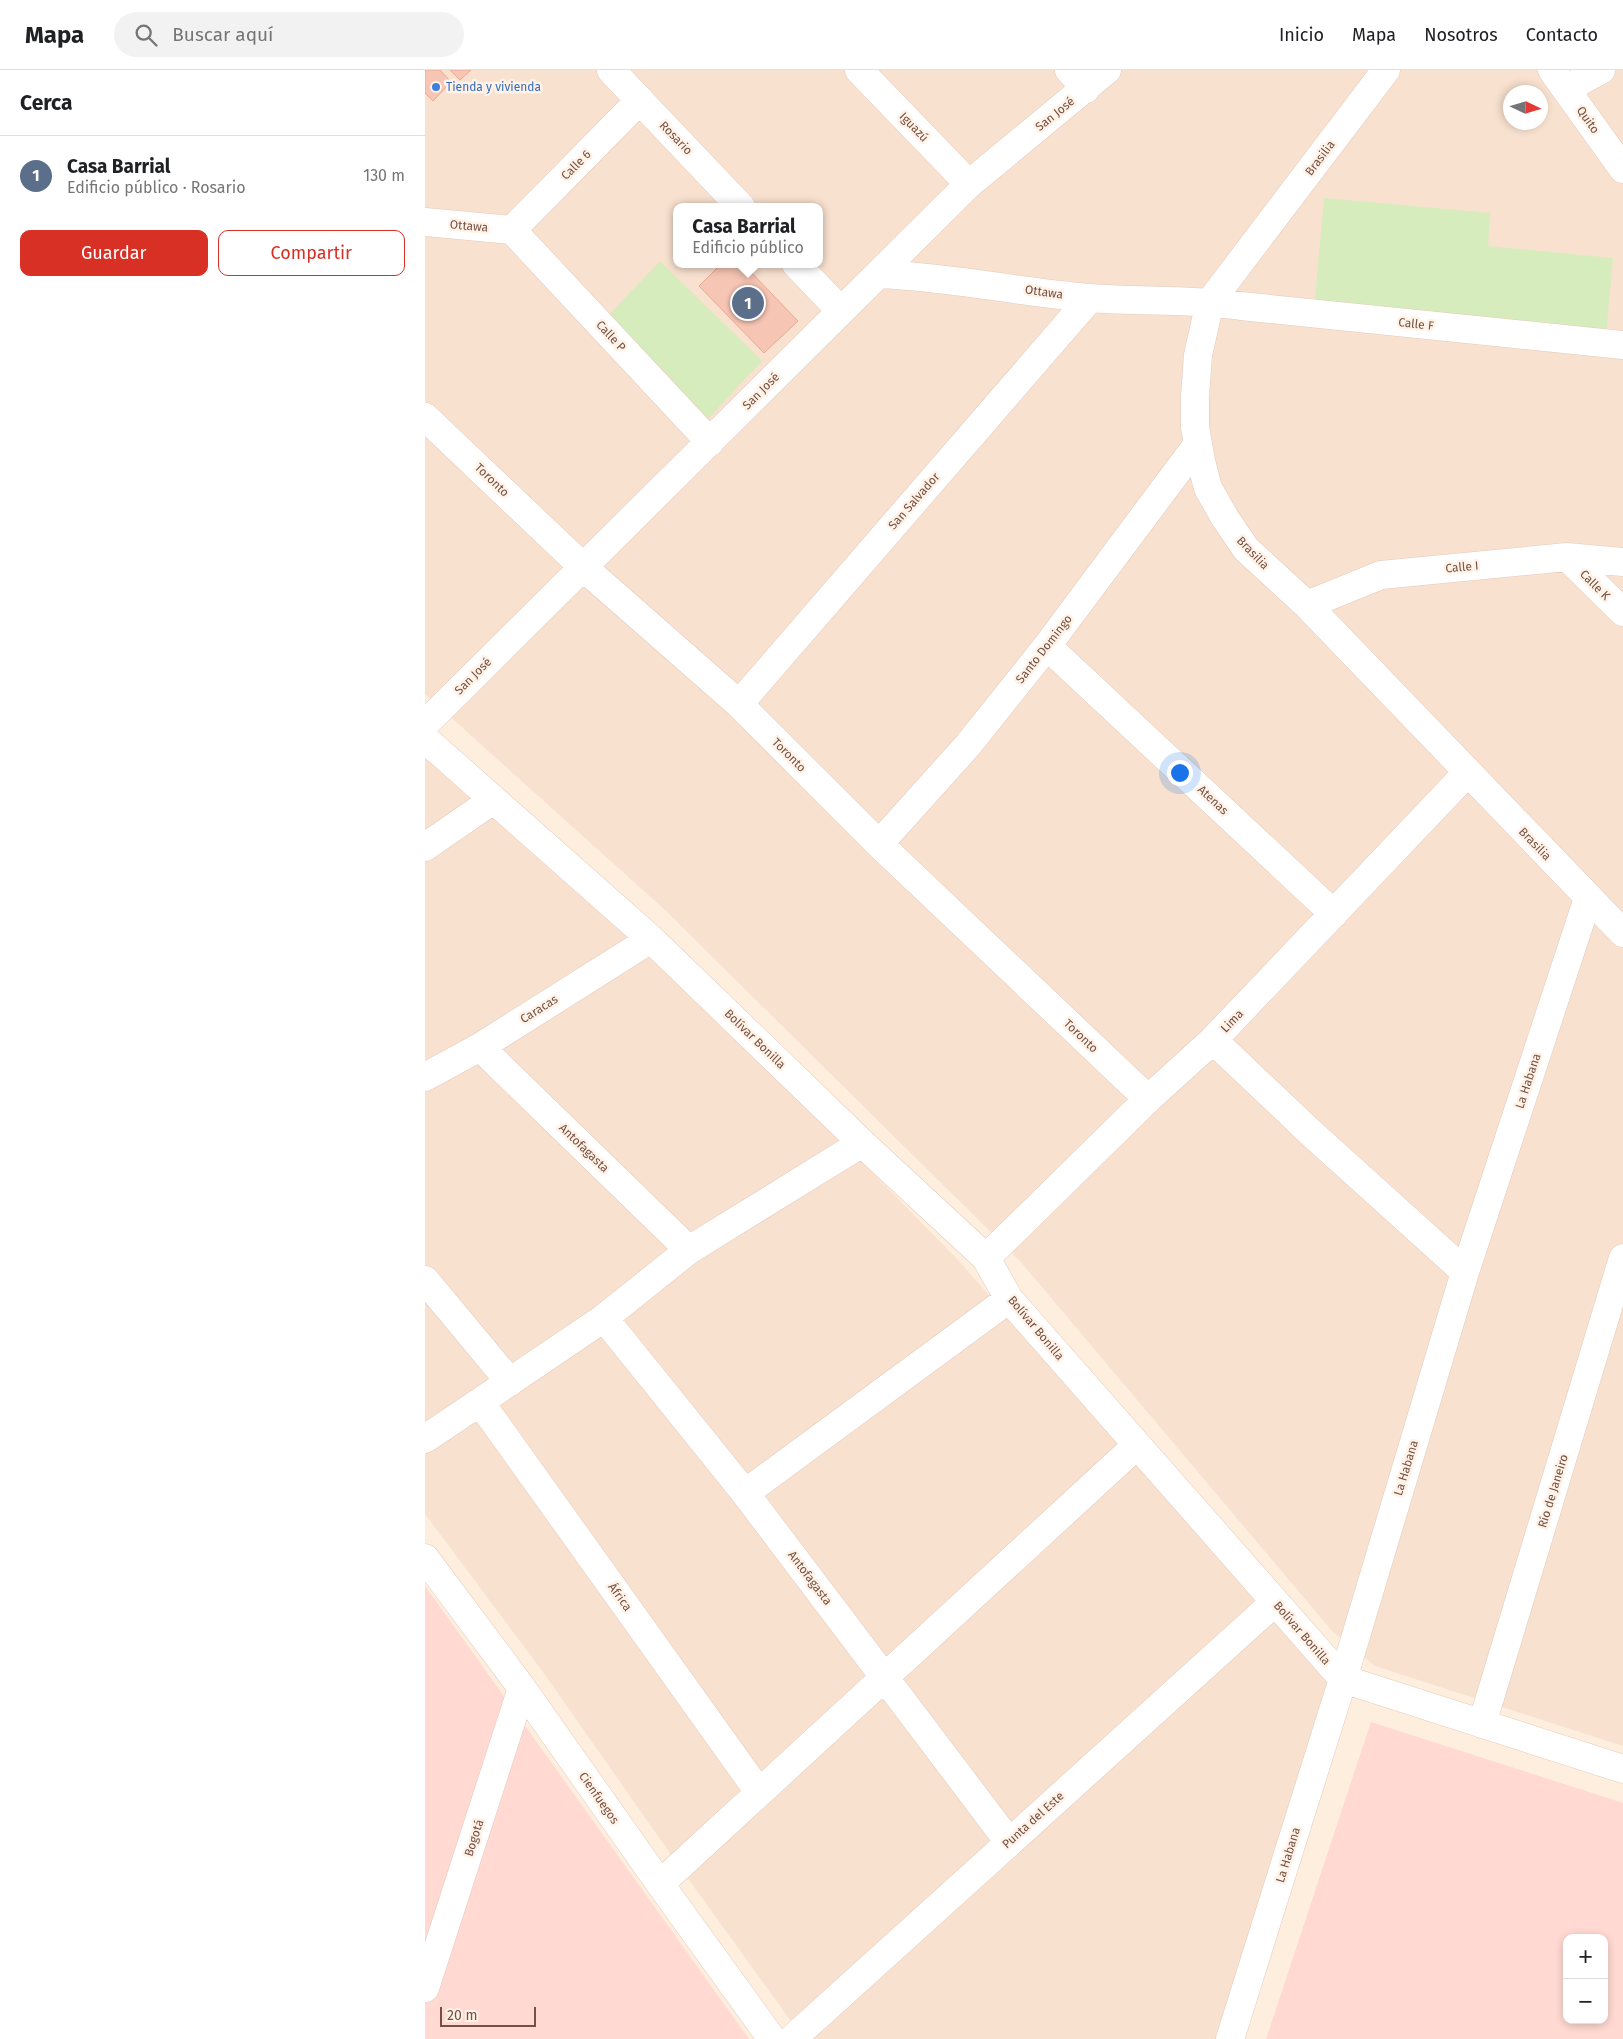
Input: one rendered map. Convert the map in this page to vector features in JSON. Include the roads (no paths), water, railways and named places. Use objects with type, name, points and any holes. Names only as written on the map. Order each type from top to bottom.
[{"type":"street","name":"Rosario","points":[[611,70],[737,203]]},
{"type":"street","name":"Iguazú","points":[[859,70],[969,184]]},
{"type":"street","name":"San José","points":[[425,724],[969,184],[1078,79],[1107,70]]},
{"type":"street","name":"Brasilia","points":[[1386,70],[1210,302],[1198,364],[1195,397],[1197,445],[1208,488],[1246,549],[1307,605],[1623,933]]},
{"type":"street","points":[[1559,79],[1601,70]]},
{"type":"street","name":"Quito","points":[[1559,79],[1623,169]]},
{"type":"street","name":"Calle 6","points":[[512,230],[640,100]]},
{"type":"street","name":"Ottawa","points":[[425,222],[512,230]]},
{"type":"street","name":"Calle P","points":[[512,230],[709,442]]},
{"type":"street","points":[[800,268],[841,311]]},
{"type":"street","name":"Ottawa","points":[[879,274],[920,275],[1090,298],[1210,302]]},
{"type":"street","name":"San Salvador","points":[[739,704],[1090,298]]},
{"type":"street","name":"Calle F","points":[[1210,302],[1623,345]]},
{"type":"street","name":"Toronto","points":[[425,417],[583,567],[739,704],[879,844],[1147,1099]]},
{"type":"street","name":"Santo Domingo","points":[[879,844],[968,746],[1047,646],[1197,445]]},
{"type":"street","name":"Calle I","points":[[1307,605],[1381,575],[1567,557],[1623,562]]},
{"type":"street","name":"Calle K","points":[[1567,557],[1623,612]]},
{"type":"street","name":"Atenas","points":[[1047,646],[1335,914]]},
{"type":"street","name":"Bolívar Bonilla","points":[[425,739],[651,938],[862,1143],[986,1258],[1009,1299],[1343,1680]]},
{"type":"street","name":"Lima","points":[[986,1258],[1147,1099],[1213,1040],[1335,914],[1467,773]]},
{"type":"street","points":[[425,847],[493,800]]},
{"type":"street","name":"La Habana","points":[[1230,2039],[1343,1680],[1465,1272],[1588,898]]},
{"type":"street","name":"Caracas","points":[[425,1077],[480,1047],[651,938]]},
{"type":"street","points":[[1213,1040],[1310,1132],[1465,1272]]},
{"type":"street","name":"Antofagasta","points":[[480,1047],[689,1250]]},
{"type":"street","points":[[425,1439],[604,1318],[689,1250],[862,1143]]},
{"type":"street","name":"Río de Janeiro","points":[[1482,1724],[1623,1258]]},
{"type":"street","points":[[425,1280],[510,1382]]},
{"type":"street","points":[[745,1494],[1009,1299]]},
{"type":"street","name":"Antofagasta","points":[[604,1318],[745,1494],[1009,1842]]},
{"type":"street","name":"África","points":[[480,1402],[759,1792]]},
{"type":"street","points":[[660,1884],[1137,1445]]},
{"type":"street","name":"Cienfuegos","points":[[425,1558],[522,1688],[772,2039]]},
{"type":"street","name":"Punta del Este","points":[[792,2039],[1275,1602]]},
{"type":"street","points":[[1343,1680],[1623,1769]]},
{"type":"street","name":"Bogotá","points":[[425,1988],[522,1688]]},
{"type":"place","name":"Tienda y vivienda","points":[[436,87]]},
{"type":"place","name":"Casa Barrial","points":[[748,303]]}]
